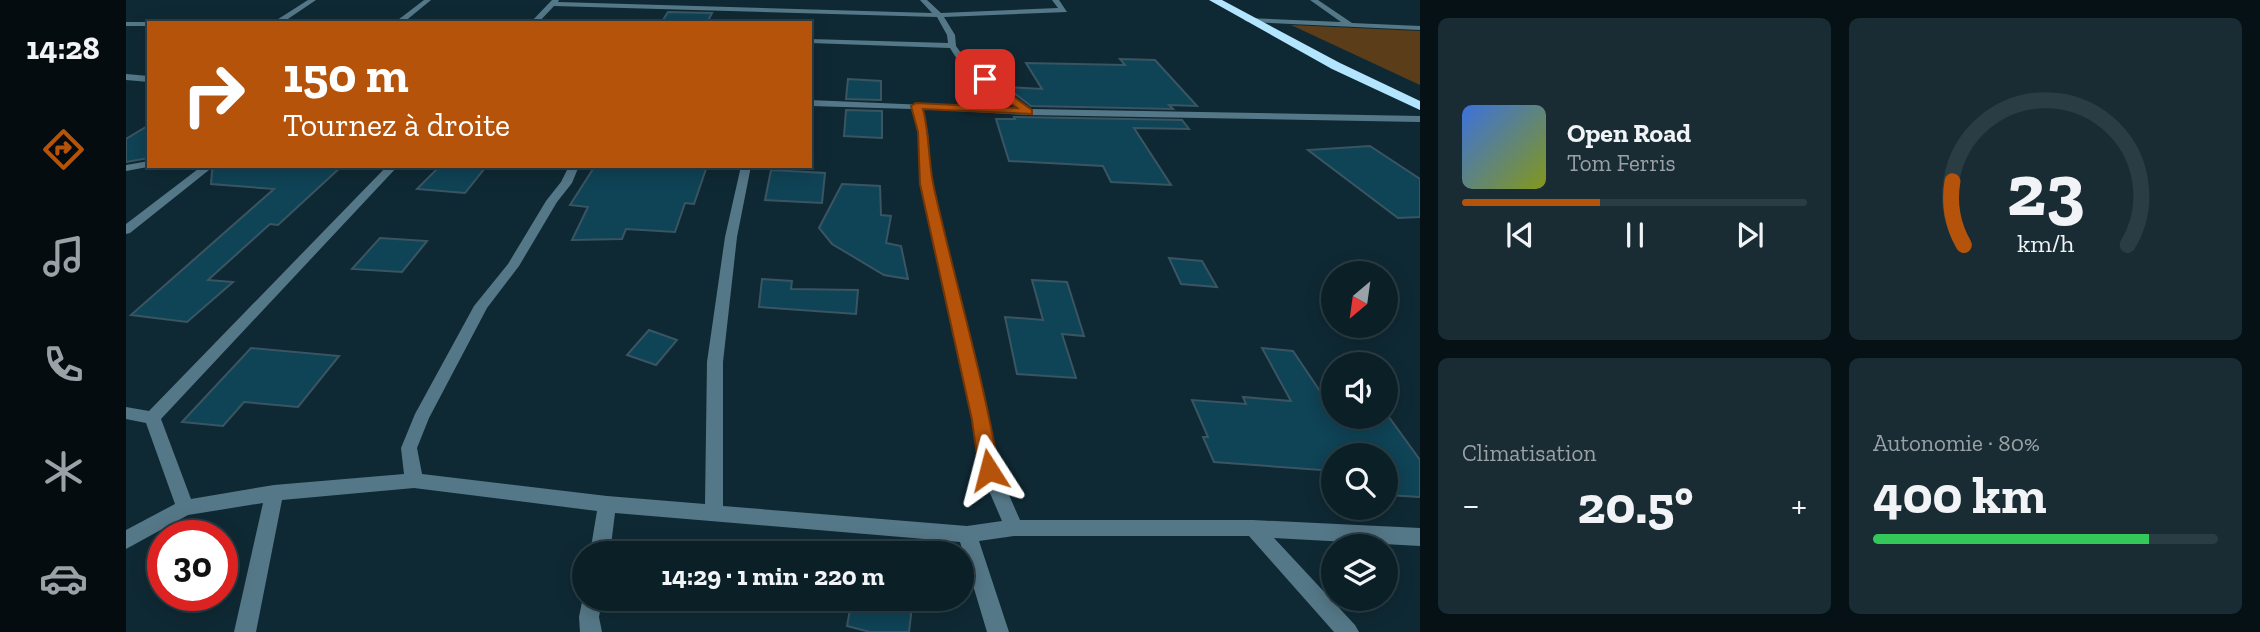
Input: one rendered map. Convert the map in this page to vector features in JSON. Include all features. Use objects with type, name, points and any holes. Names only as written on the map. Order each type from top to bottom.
[{"type":"highway","points":[[1214,0],[1248,20],[1420,106]]},
{"type":"street","points":[[279,21],[313,0]]},
{"type":"street","points":[[401,21],[428,0]]},
{"type":"street","points":[[923,0],[939,15],[951,35],[952,46],[963,62],[1028,112]]},
{"type":"street","points":[[536,21],[555,2],[939,15],[1064,10],[1055,0]]},
{"type":"street","points":[[1313,0],[1350,25]]},
{"type":"street","points":[[1248,20],[1420,28]]},
{"type":"street","points":[[126,24],[147,24]]},
{"type":"street","points":[[812,41],[952,46]]},
{"type":"street","points":[[126,78],[147,79]]},
{"type":"street","points":[[812,103],[1028,112],[1420,119]]},
{"type":"street","points":[[916,106],[923,132],[926,184],[981,420],[989,470],[1014,528]]},
{"type":"street","points":[[126,168],[147,164]]},
{"type":"street","points":[[126,230],[206,168]]},
{"type":"street","points":[[152,418],[391,168]]},
{"type":"street","points":[[414,481],[409,448],[421,418],[481,306],[513,266],[573,168]]},
{"type":"street","points":[[714,514],[715,362],[731,237],[746,168]]},
{"type":"street","points":[[126,413],[152,418]]},
{"type":"street","points":[[152,418],[185,509]]},
{"type":"street","points":[[126,540],[185,509],[274,493],[414,481],[607,504],[967,534],[1014,528],[1253,528],[1420,537]]},
{"type":"street","points":[[245,632],[274,493]]},
{"type":"street","points":[[602,541],[607,504]]},
{"type":"street","points":[[1253,528],[1348,632]]},
{"type":"street","points":[[967,534],[998,632]]},
{"type":"street","points":[[590,611],[591,632]]},
{"type":"shaded area","points":[[1291,25],[1420,31],[1420,85]]},
{"type":"building","points":[[668,12],[712,13],[708,21],[662,21]]},
{"type":"building","points":[[1120,59],[1155,60],[1197,106],[1169,105],[1173,109],[1031,106],[1006,87],[1042,89],[1026,63],[1125,65]]},
{"type":"building","points":[[848,79],[881,81],[881,100],[846,99]]},
{"type":"building","points":[[846,110],[882,111],[882,138],[844,136]]},
{"type":"building","points":[[1014,117],[1182,120],[1189,129],[1134,128],[1171,185],[1111,182],[1103,166],[1009,161],[996,119],[1015,119]]},
{"type":"building","points":[[147,126],[147,158],[126,162],[126,139]]},
{"type":"building","points":[[1370,146],[1420,179],[1420,217],[1398,218],[1308,150]]},
{"type":"building","points":[[215,168],[340,168],[278,225],[270,224],[208,280],[233,282],[187,322],[131,315],[274,189],[211,184],[212,171]]},
{"type":"building","points":[[438,168],[485,168],[465,193],[417,189]]},
{"type":"building","points":[[594,168],[706,169],[694,204],[685,203],[675,232],[626,229],[622,239],[572,240],[588,207],[570,205]]},
{"type":"building","points":[[771,170],[825,173],[822,203],[765,200]]},
{"type":"building","points":[[842,184],[880,186],[881,215],[891,216],[886,243],[901,246],[908,279],[884,275],[832,244],[819,228]]},
{"type":"building","points":[[380,238],[427,241],[402,272],[352,269]]},
{"type":"building","points":[[1169,258],[1202,261],[1217,287],[1181,284]]},
{"type":"building","points":[[762,279],[792,281],[791,289],[858,290],[856,314],[759,307]]},
{"type":"building","points":[[1032,280],[1067,282],[1084,336],[1062,334],[1076,378],[1017,374],[1005,317],[1043,320]]},
{"type":"building","points":[[649,330],[677,340],[656,365],[627,355]]},
{"type":"building","points":[[251,348],[339,356],[298,407],[244,402],[223,426],[182,422]]},
{"type":"building","points":[[1262,348],[1293,351],[1321,393],[1321,429],[1398,429],[1420,460],[1420,497],[1398,496],[1398,443],[1321,443],[1321,470],[1214,462],[1203,437],[1208,437],[1192,400],[1246,404],[1243,397],[1291,401]]},
{"type":"building","points":[[850,611],[911,611],[909,632],[870,632],[847,626]]},
{"type":"route","points":[[985,79],[1028,112],[916,106],[923,132],[926,184],[981,420],[989,470]]}]
